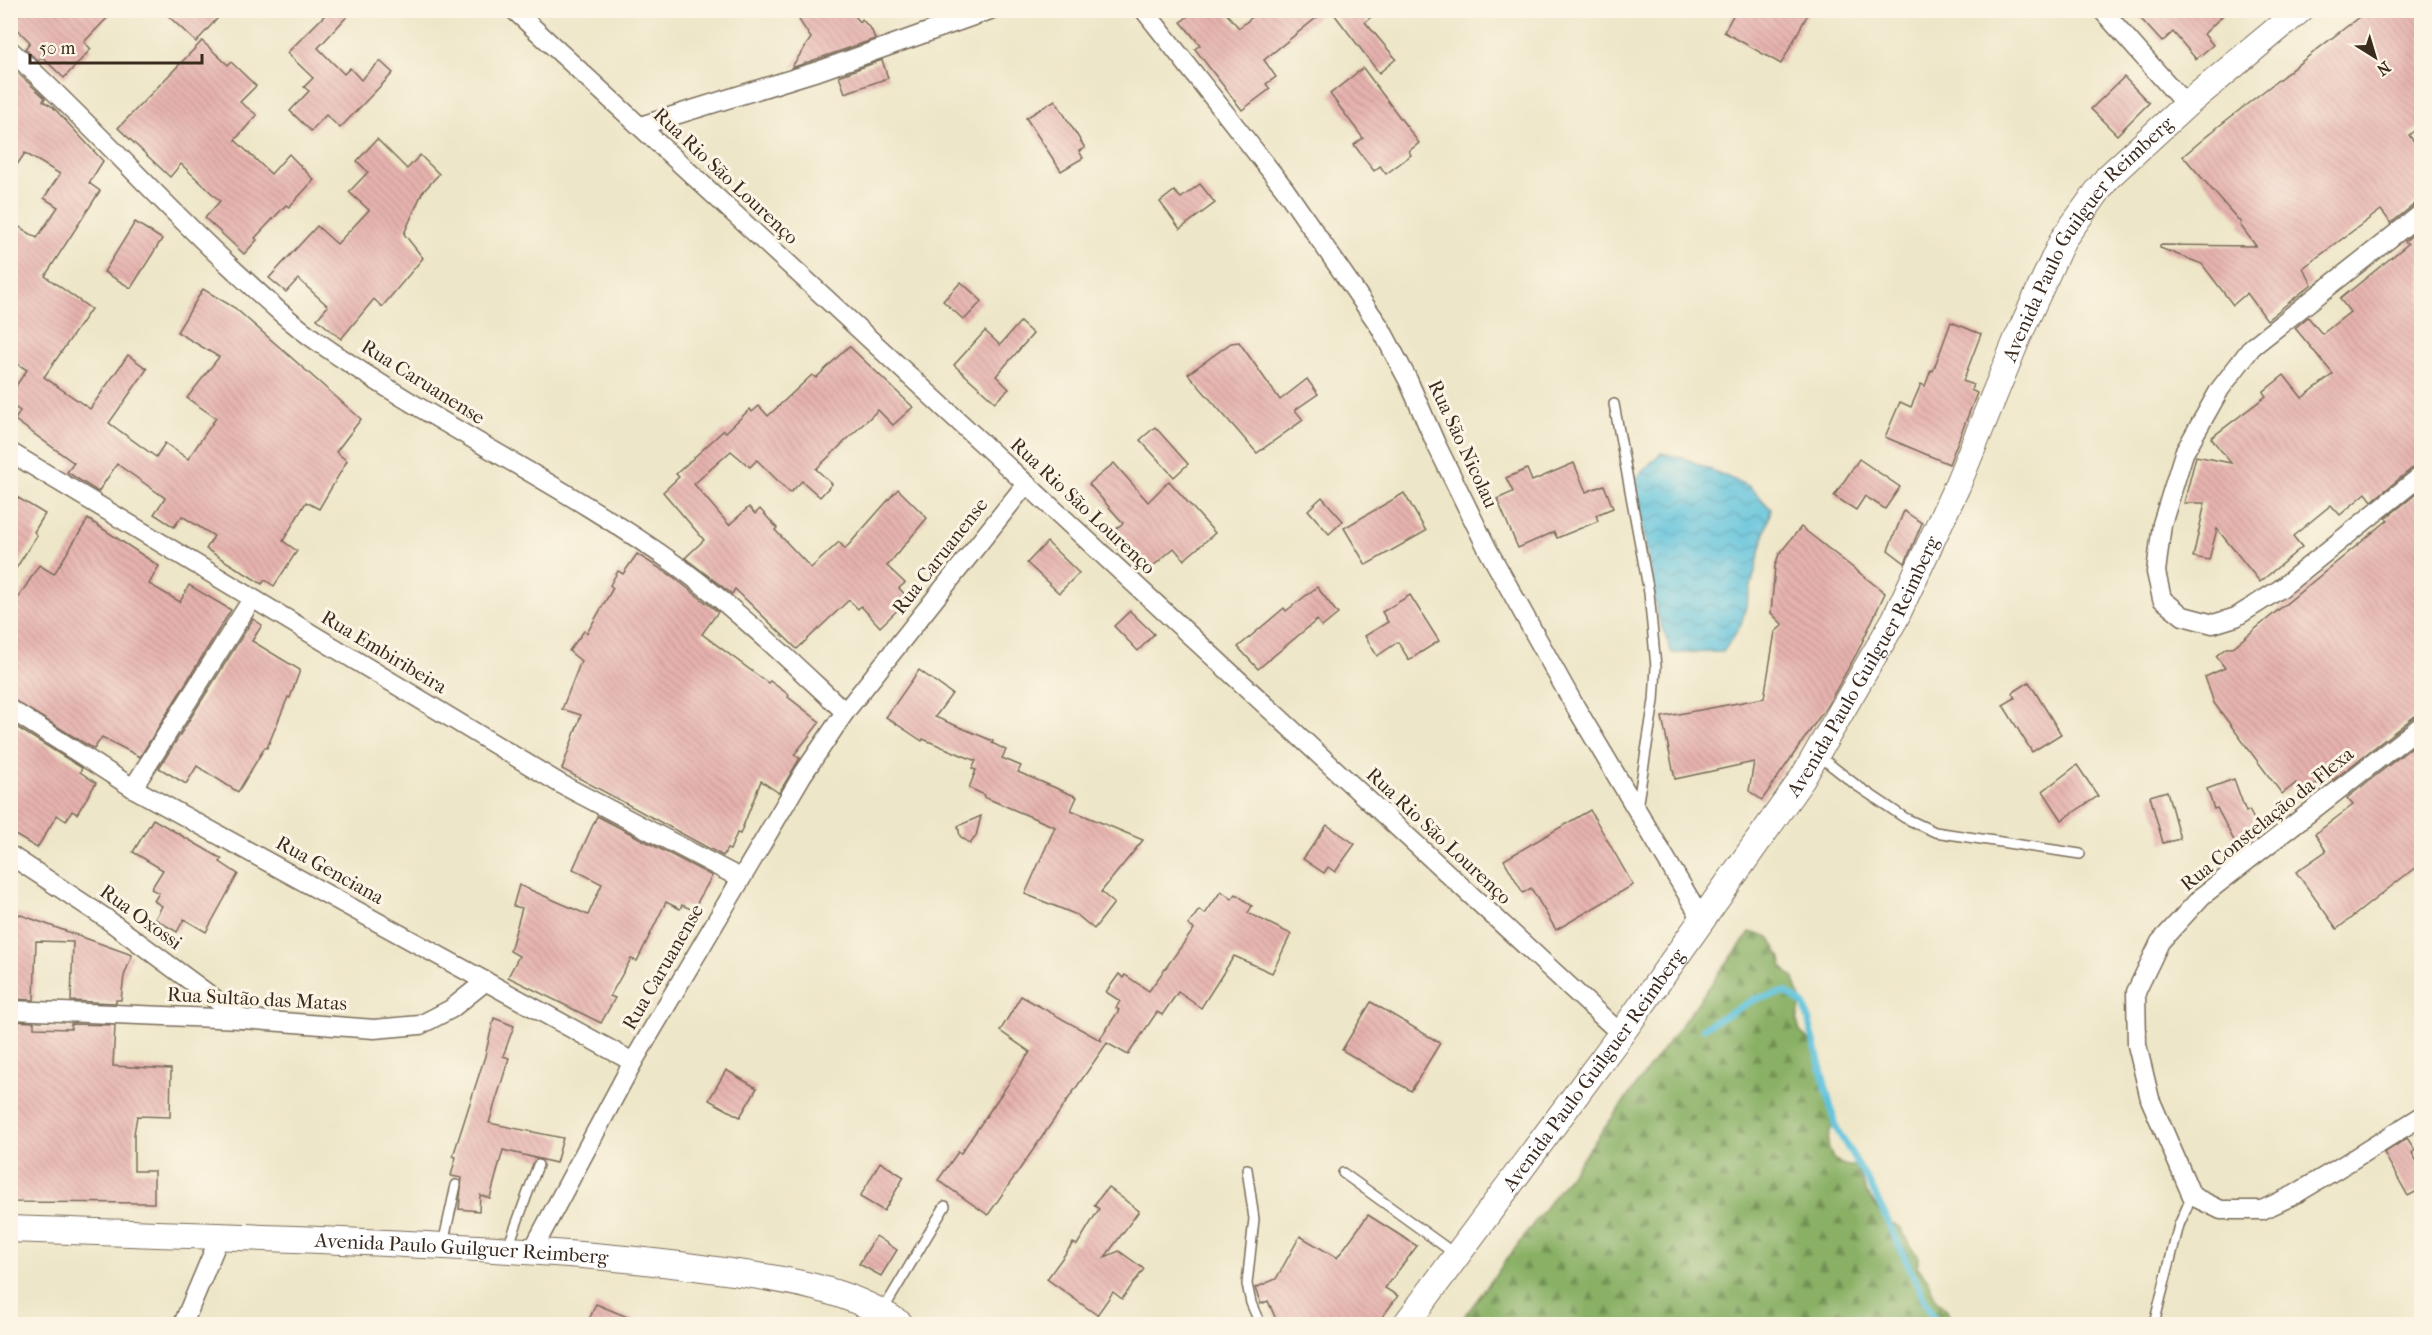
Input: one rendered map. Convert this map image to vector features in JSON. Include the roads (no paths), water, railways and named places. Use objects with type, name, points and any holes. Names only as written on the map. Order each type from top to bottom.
[{"type":"main road","name":"Avenida Paulo Guilguer Reimberg","points":[[1406,1324],[1621,1034],[1802,779],[1895,619],[1957,486],[2016,339],[2063,239],[2108,177],[2186,105],[2300,10]]},
{"type":"main road","name":"Avenida Paulo Guilguer Reimberg","points":[[10,1229],[442,1246],[615,1257],[771,1277],[837,1294],[891,1319]]},
{"type":"street","name":"Rua Rio São Lourenço","points":[[514,10],[1621,1034]]},
{"type":"street","points":[[640,126],[821,70],[990,10]]},
{"type":"street","name":"Rua São Nicolau","points":[[1144,10],[1284,188],[1380,327],[1408,380],[1436,444],[1488,550],[1703,921]]},
{"type":"street","points":[[2102,10],[2186,105]]},
{"type":"street","name":"Rua Caruanense","points":[[10,50],[46,82],[208,246],[316,341],[416,406],[616,525],[680,568],[747,622],[845,712]]},
{"type":"street","points":[[2421,213],[2252,347],[2220,389],[2184,453],[2162,524],[2156,572],[2162,599],[2184,616],[2213,624],[2236,617],[2280,589],[2421,475]]},
{"type":"street","name":"Rua Embiribeira","points":[[10,452],[559,783],[740,878]]},
{"type":"street","name":"Rua Caruanense","points":[[520,1250],[803,774],[845,712],[1026,484]]},
{"type":"street","points":[[133,788],[252,599]]},
{"type":"street","name":"Rua Genciana","points":[[10,710],[133,788],[633,1062]]},
{"type":"street","name":"Rua Constelação da Flexa","points":[[2192,1196],[2150,1099],[2137,1045],[2136,992],[2160,942],[2202,896],[2421,725]]},
{"type":"street","name":"Rua Oxossi","points":[[10,855],[104,917],[242,1019]]},
{"type":"street","name":"Rua Sultão das Matas","points":[[10,1010],[242,1019],[374,1029],[420,1025],[451,1009],[486,981]]},
{"type":"street","points":[[2192,1196],[2221,1210],[2262,1210],[2294,1195],[2421,1116]]},
{"type":"street","points":[[183,1324],[220,1236]]},
{"type":"lane","points":[[1614,404],[1649,593],[1656,667],[1654,701],[1637,810]]},
{"type":"lane","points":[[1817,754],[1856,785],[1918,826],[1953,836],[2080,854]]},
{"type":"lane","points":[[520,1250],[538,1164]]},
{"type":"lane","points":[[1247,1169],[1254,1219],[1247,1284],[1251,1303],[1260,1324]]},
{"type":"lane","points":[[1343,1173],[1457,1256]]},
{"type":"lane","points":[[442,1246],[456,1185]]},
{"type":"lane","points":[[2154,1324],[2179,1226],[2192,1196]]},
{"type":"lane","points":[[891,1319],[945,1206]]},
{"type":"water","points":[[1661,453],[1684,458],[1750,487],[1771,509],[1741,625],[1723,652],[1672,653],[1657,614],[1635,479]]},
{"type":"waterway","points":[[1703,1028],[1755,999],[1786,992],[1805,1006],[1836,1128],[1871,1186],[1936,1324]]}]
